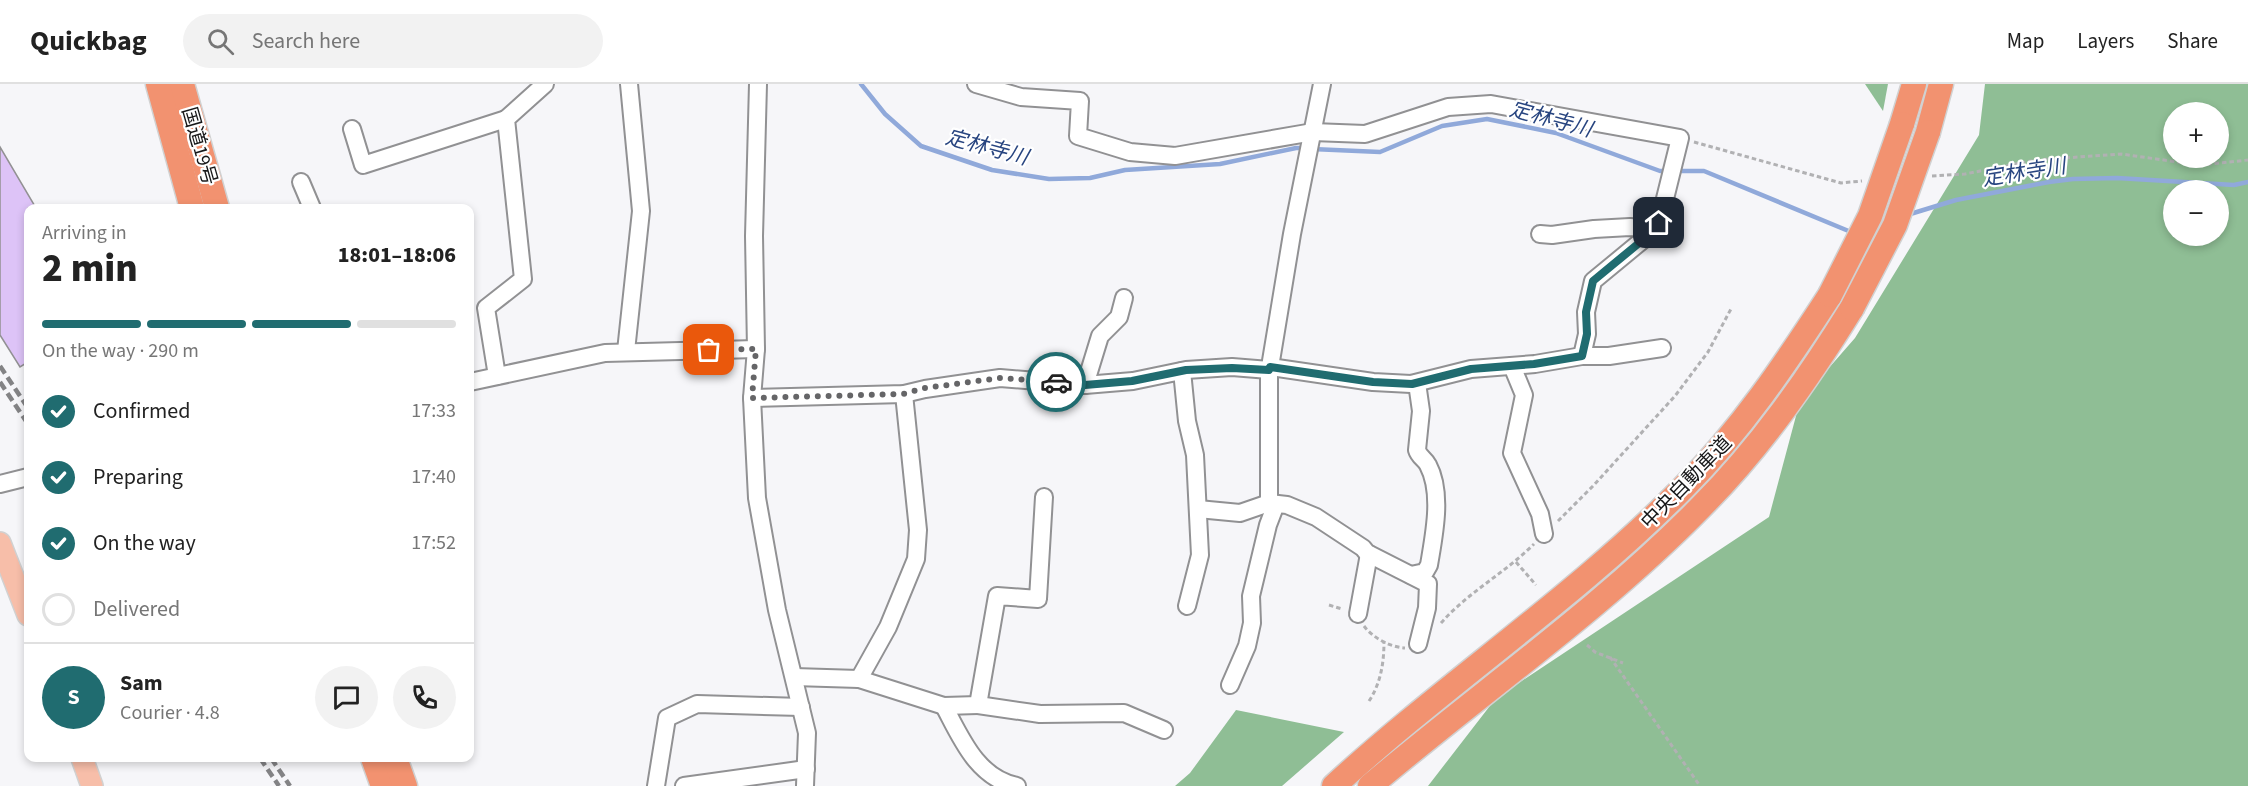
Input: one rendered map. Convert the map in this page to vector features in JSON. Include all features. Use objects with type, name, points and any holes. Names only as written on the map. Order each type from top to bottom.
[{"type":"highway","name":"国道19号","points":[[158,84],[191,204]]},
{"type":"highway","name":"国道19号","points":[[182,84],[216,204]]},
{"type":"highway","name":"中央自動車道","points":[[1334,786],[1387,740],[1569,594],[1620,549],[1684,487],[1742,423],[1830,296],[1870,216],[1914,84]]},
{"type":"highway","name":"中央自動車道","points":[[1370,786],[1598,602],[1695,513],[1766,433],[1806,379],[1852,308],[1895,225],[1928,132],[1941,84]]},
{"type":"highway","points":[[374,762],[383,786]]},
{"type":"highway","points":[[396,762],[405,786]]},
{"type":"main road","points":[[0,543],[24,605]]},
{"type":"main road","points":[[83,762],[92,786]]},
{"type":"street","points":[[352,129],[363,165],[506,119],[545,84]]},
{"type":"street","points":[[627,351],[641,211],[629,84]]},
{"type":"street","points":[[684,786],[806,778],[807,733],[777,610],[757,498],[752,398],[756,349],[754,236],[758,84]]},
{"type":"street","points":[[976,84],[1021,97],[1080,101],[1078,136],[1131,152],[1174,156],[1313,132],[1365,134],[1448,108],[1491,104],[1680,138],[1663,213],[1654,229],[1593,281],[1586,312],[1587,334],[1582,356]]},
{"type":"street","points":[[1230,686],[1247,646],[1252,623],[1251,596],[1272,503],[1270,368],[1292,234],[1322,84]]},
{"type":"street","points":[[497,376],[486,308],[523,279],[506,119]]},
{"type":"street","points":[[301,182],[310,204]]},
{"type":"street","points":[[1540,234],[1563,234],[1629,227],[1654,229]]},
{"type":"street","points":[[1085,385],[1101,336],[1119,317],[1124,298]]},
{"type":"street","points":[[752,398],[903,394],[925,388],[1000,378],[1085,385],[1132,381],[1182,371],[1232,368],[1270,368],[1373,382],[1417,383],[1471,369],[1582,356],[1609,356],[1662,348]]},
{"type":"street","points":[[474,381],[605,353],[756,349]]},
{"type":"street","points":[[1512,366],[1524,395],[1512,453],[1540,514],[1544,534]]},
{"type":"street","points":[[1182,371],[1187,421],[1194,455],[1200,555],[1187,606]]},
{"type":"street","points":[[1411,575],[1425,572],[1429,565],[1436,503],[1429,465],[1417,450],[1421,411],[1417,383]]},
{"type":"street","points":[[859,679],[888,627],[916,559],[918,530],[903,394]]},
{"type":"street","points":[[0,484],[24,478]]},
{"type":"street","points":[[978,705],[997,596],[1038,599],[1044,497]]},
{"type":"street","points":[[1198,509],[1240,513],[1272,503],[1287,505],[1316,517],[1369,554],[1428,584],[1427,608],[1418,644]]},
{"type":"street","points":[[1358,614],[1369,554]]},
{"type":"street","points":[[794,676],[859,679],[944,706],[978,705],[1040,714],[1124,713],[1164,730]]},
{"type":"street","points":[[656,786],[667,718],[697,704],[801,707]]},
{"type":"street","points":[[944,706],[970,754],[987,772],[1017,786]]},
{"type":"path","points":[[1680,138],[1841,183],[1863,181]]},
{"type":"path","points":[[1931,176],[1965,174],[2036,160],[2121,154],[2199,165],[2248,160]]},
{"type":"path","points":[[1516,562],[1536,585]]},
{"type":"path","points":[[1369,701],[1380,677],[1384,641]]},
{"type":"path","points":[[1587,645],[1595,652],[1623,663]]},
{"type":"path","points":[[1610,657],[1700,786]]},
{"type":"green space","points":[[1865,84],[1888,84],[1883,111]]},
{"type":"green space","points":[[1985,84],[2248,84],[2248,786],[1428,786],[1496,698],[1769,517],[1800,401],[1855,338],[1979,135]]},
{"type":"green space","points":[[1236,710],[1344,732],[1282,786],[1175,786],[1190,773]]},
{"type":"building","points":[[0,147],[34,204],[24,204],[24,364],[20,367],[0,335]]},
{"type":"waterway","name":"定林寺川","points":[[861,84],[885,114],[921,146],[992,170],[1049,179],[1090,178],[1125,170],[1220,164],[1304,148]]},
{"type":"waterway","name":"定林寺川","points":[[1312,149],[1380,152],[1442,126],[1487,119],[1556,133],[1660,171],[1668,171]]},
{"type":"waterway","name":"定林寺川","points":[[1676,171],[1704,171],[1853,231]]},
{"type":"waterway","name":"定林寺川","points":[[1907,215],[1956,200],[2073,179],[2117,178],[2234,185],[2248,182]]},
{"type":"railway","points":[[0,366],[24,402]]},
{"type":"railway","points":[[0,382],[24,418]]},
{"type":"railway","points":[[263,762],[279,786]]},
{"type":"railway","points":[[274,762],[290,786]]},
{"type":"way so far","points":[[709,350],[756,349],[752,398],[903,394],[925,388],[1000,378],[1056,382]]},
{"type":"route","points":[[1056,382],[1085,385],[1132,381],[1186,370],[1232,368],[1269,370],[1270,367],[1373,382],[1412,384],[1471,369],[1534,364],[1582,356],[1587,334],[1586,312],[1593,281],[1650,234],[1659,223]]}]
